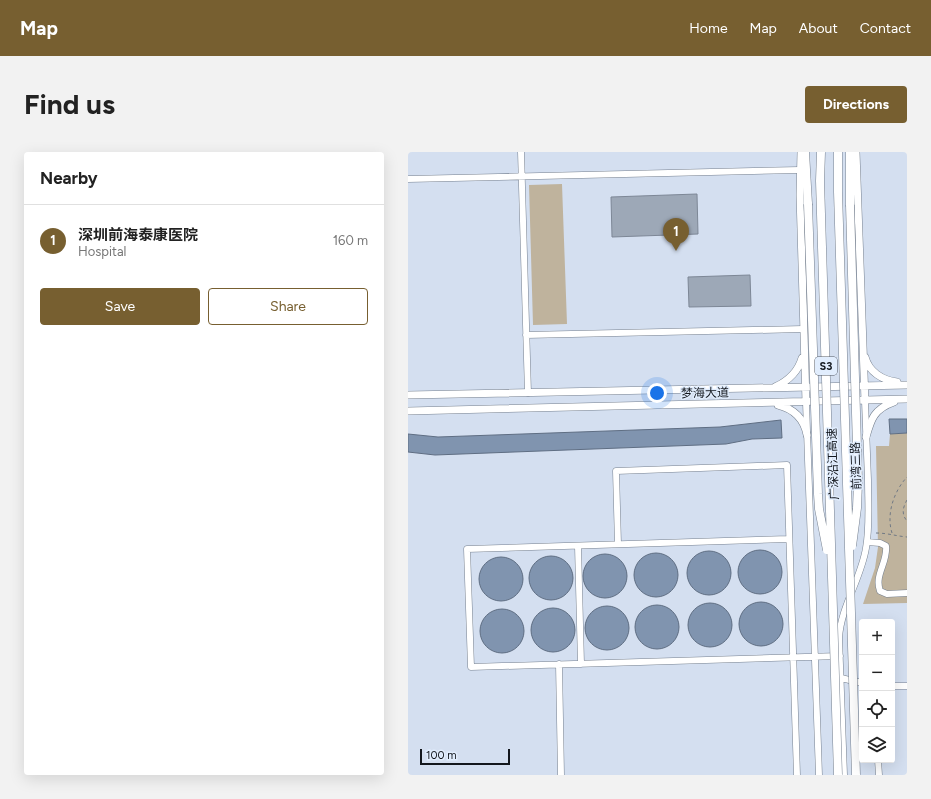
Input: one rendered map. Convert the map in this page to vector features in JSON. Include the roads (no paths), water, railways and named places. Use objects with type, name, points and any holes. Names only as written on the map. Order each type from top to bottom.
[{"type":"highway","points":[[805,152],[818,494],[819,509],[832,581]]},
{"type":"highway","name":"广深沿江高速","points":[[821,152],[820,181],[838,775]]},
{"type":"highway","name":"广深沿江高速","points":[[838,152],[849,575],[856,775]]},
{"type":"highway","points":[[849,575],[857,508],[858,482],[850,205],[850,152]]},
{"type":"main road","points":[[801,152],[800,170],[803,329],[806,402]]},
{"type":"main road","name":"前湾三路","points":[[856,152],[865,401]]},
{"type":"main road","points":[[863,348],[866,361],[876,374],[891,382],[907,384]]},
{"type":"main road","points":[[771,388],[792,376],[798,368],[804,352]]},
{"type":"main road","name":"梦海大道","points":[[408,395],[907,384]]},
{"type":"main road","points":[[866,437],[870,422],[880,409],[886,405],[905,399]]},
{"type":"main road","name":"梦海大道","points":[[408,411],[905,399]]},
{"type":"main road","points":[[768,403],[785,407],[797,414],[804,424],[807,435]]},
{"type":"street","points":[[521,152],[528,393]]},
{"type":"street","points":[[408,179],[800,170]]},
{"type":"street","points":[[526,336],[803,329]]},
{"type":"street","name":"前湾三路","points":[[844,775],[839,638],[841,622],[860,570],[867,542],[868,515],[865,401]]},
{"type":"street","points":[[806,402],[819,775]]},
{"type":"street","points":[[618,544],[616,471],[786,465],[797,775]]},
{"type":"street","points":[[789,539],[467,549],[471,667],[840,656]]},
{"type":"street","points":[[867,542],[880,543],[886,546],[886,554],[878,582],[880,591],[887,594],[907,593]]},
{"type":"street","points":[[578,546],[581,664]]},
{"type":"street","points":[[558,664],[561,775]]},
{"type":"street","points":[[841,678],[859,682]]},
{"type":"street","points":[[895,686],[907,686]]},
{"type":"street","points":[[878,763],[879,775]]},
{"type":"water","points":[[889,419],[907,419],[907,433],[890,434]]},
{"type":"water","points":[[781,420],[782,438],[752,439],[726,444],[435,455],[408,452],[408,434],[438,437],[720,427]]},
{"type":"water","points":[[760,550],[772,554],[778,560],[782,572],[778,584],[772,590],[760,594],[748,590],[742,584],[738,572],[742,560],[748,554]]},
{"type":"water","points":[[709,551],[721,555],[727,561],[731,573],[727,585],[721,591],[709,595],[697,591],[691,585],[687,573],[691,561],[697,555]]},
{"type":"water","points":[[656,553],[668,557],[674,563],[678,575],[674,587],[668,593],[656,597],[644,593],[638,587],[634,575],[638,563],[644,557]]},
{"type":"water","points":[[605,554],[617,558],[623,564],[627,576],[623,588],[617,594],[605,598],[593,594],[587,588],[583,576],[587,564],[593,558]]},
{"type":"water","points":[[551,556],[563,560],[569,566],[573,578],[569,590],[563,596],[551,600],[539,596],[533,590],[529,578],[533,566],[539,560]]},
{"type":"water","points":[[501,557],[513,561],[519,567],[523,579],[519,591],[513,597],[501,601],[489,597],[483,591],[479,579],[483,567],[489,561]]},
{"type":"water","points":[[761,602],[773,606],[779,612],[783,624],[779,636],[773,642],[761,646],[749,642],[743,636],[739,624],[743,612],[749,606]]},
{"type":"water","points":[[710,603],[722,607],[728,613],[732,625],[728,637],[722,643],[710,647],[698,643],[692,637],[688,625],[692,613],[698,607]]},
{"type":"water","points":[[657,605],[669,609],[675,615],[679,627],[675,639],[669,645],[657,649],[645,645],[639,639],[635,627],[639,615],[645,609]]},
{"type":"water","points":[[607,606],[619,610],[625,616],[629,628],[625,640],[619,646],[607,650],[595,646],[589,640],[585,628],[589,616],[595,610]]},
{"type":"water","points":[[553,608],[565,612],[571,618],[575,630],[571,642],[565,648],[553,652],[541,648],[535,642],[531,630],[535,618],[541,612]]},
{"type":"water","points":[[502,609],[514,613],[520,619],[524,631],[520,643],[514,649],[502,653],[490,649],[484,643],[480,631],[484,619],[490,613]]},
{"type":"place","name":"深圳前海泰康医院","points":[[676,251]]}]
